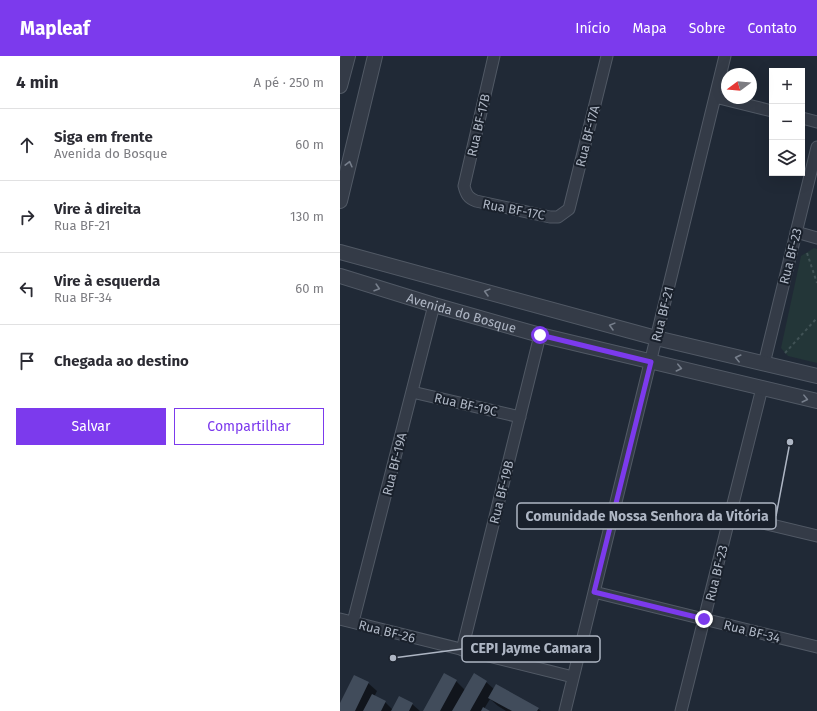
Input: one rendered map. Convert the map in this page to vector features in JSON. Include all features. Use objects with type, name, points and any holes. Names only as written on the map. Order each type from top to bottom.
[{"type":"street","points":[[340,86],[348,56]]},
{"type":"street","points":[[340,202],[375,56]]},
{"type":"street","name":"Rua BF-17B","points":[[467,194],[464,186],[494,56]]},
{"type":"street","name":"Rua BF-17A","points":[[564,214],[569,209],[607,56]]},
{"type":"street","name":"Rua BF-21","points":[[565,711],[725,56]]},
{"type":"street","points":[[715,97],[769,110]]},
{"type":"street","points":[[805,119],[817,122]]},
{"type":"street","name":"Rua BF-23","points":[[764,364],[817,147]]},
{"type":"street","name":"Rua BF-17C","points":[[467,194],[470,199],[476,201],[550,216],[558,217],[564,214]]},
{"type":"street","points":[[796,232],[817,238]]},
{"type":"street","name":"Avenida do Bosque","points":[[340,252],[656,338],[817,376]]},
{"type":"street","name":"Avenida do Bosque","points":[[340,276],[434,306],[540,335],[817,401]]},
{"type":"street","name":"Rua BF-19A","points":[[354,622],[434,306]]},
{"type":"street","name":"Rua BF-19B","points":[[462,650],[540,335]]},
{"type":"street","name":"Rua BF-23","points":[[681,711],[762,388]]},
{"type":"street","name":"Rua BF-19C","points":[[412,392],[520,417]]},
{"type":"street","points":[[730,515],[817,536]]},
{"type":"street","name":"Rua BF-34","points":[[594,592],[817,647]]},
{"type":"street","name":"Rua BF-26","points":[[340,619],[573,677]]},
{"type":"path","points":[[807,253],[817,283]]},
{"type":"path","points":[[785,352],[817,318]]},
{"type":"shaded area","points":[[814,248],[817,249],[817,363],[788,356],[781,348],[801,256]]},
{"type":"building","points":[[444,673],[457,680],[440,711],[423,711]]},
{"type":"building","points":[[474,673],[487,681],[470,711],[452,711]]},
{"type":"building","points":[[354,675],[369,682],[355,711],[340,711],[340,703]]},
{"type":"building","points":[[496,684],[539,708],[537,711],[512,711],[488,698]]},
{"type":"building","points":[[372,694],[386,701],[381,711],[363,711]]},
{"type":"building","points":[[399,696],[413,703],[409,711],[391,711]]},
{"type":"building","points":[[483,707],[490,711],[481,711]]},
{"type":"place","name":"Comunidade Nossa Senhora da Vitória","points":[[790,442]]},
{"type":"place","name":"CEPI Jayme Camara","points":[[393,658]]},
{"type":"route","points":[[540,335],[651,362],[594,592],[704,619]]}]
